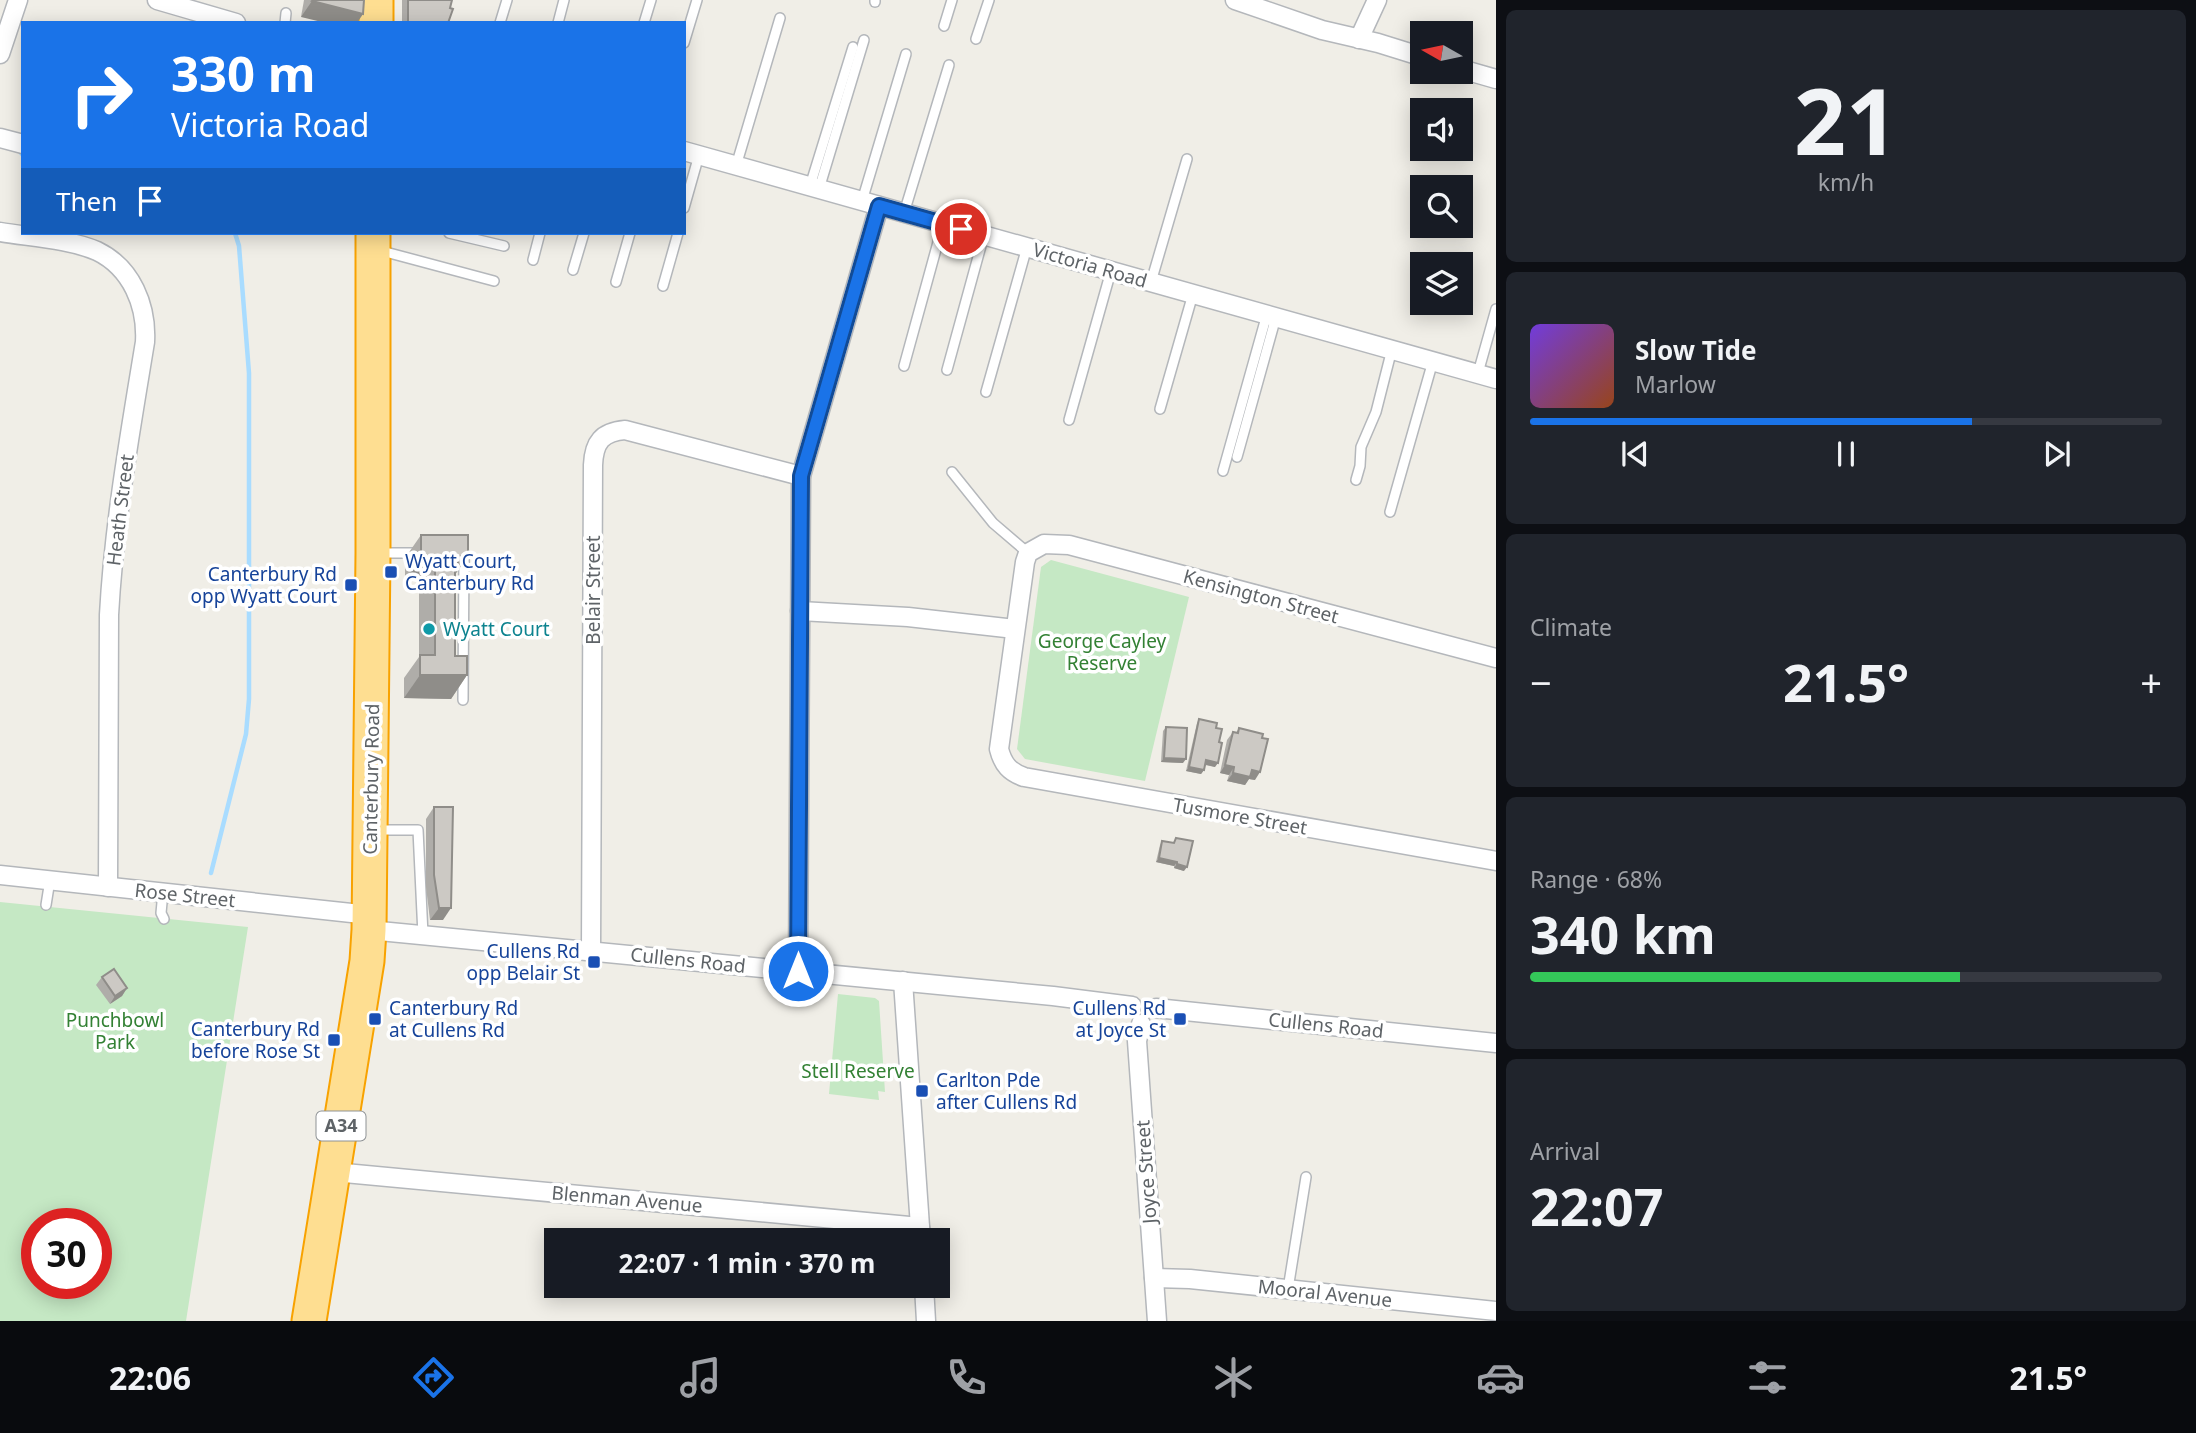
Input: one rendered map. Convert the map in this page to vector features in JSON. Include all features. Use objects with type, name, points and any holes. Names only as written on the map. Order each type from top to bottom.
[{"type":"highway","points":[[376,0],[376,21]]},
{"type":"highway","name":"Canterbury Road","points":[[309,1321],[367,961],[371,830],[373,241]]},
{"type":"street","points":[[0,54],[18,0]]},
{"type":"street","points":[[158,0],[229,21]]},
{"type":"street","points":[[1235,0],[1322,30],[1410,53]]},
{"type":"street","points":[[1359,39],[1377,0]]},
{"type":"street","points":[[1474,73],[1496,79]]},
{"type":"street","points":[[0,138],[21,143]]},
{"type":"street","name":"Victoria Road","points":[[691,153],[1496,379]]},
{"type":"street","points":[[798,971],[801,476],[870,203]]},
{"type":"street","name":"Heath Street","points":[[0,232],[82,247],[107,257],[129,279],[138,295],[145,318],[145,342],[117,516],[111,577],[108,887]]},
{"type":"street","name":"Belair Street","points":[[591,951],[593,465],[598,442],[605,435],[625,430],[801,476]]},
{"type":"street","name":"Kensington Street","points":[[1028,553],[1044,544],[1069,545],[1496,658]]},
{"type":"street","points":[[800,611],[908,617],[1015,629],[1028,553]]},
{"type":"street","name":"Tusmore Street","points":[[1015,629],[999,749],[1007,768],[1024,777],[1496,862]]},
{"type":"street","name":"Rose Street","points":[[0,875],[163,892],[369,923]]},
{"type":"street","name":"Cullens Road","points":[[369,923],[423,936],[903,981],[1132,1006]]},
{"type":"street","points":[[903,981],[920,1228]]},
{"type":"street","points":[[1147,999],[1154,1004],[1156,1015],[1151,1021],[1141,1024],[1132,1017],[1132,1006],[1138,1000],[1147,999]]},
{"type":"street","name":"Cullens Road","points":[[1156,1008],[1496,1043]]},
{"type":"street","name":"Joyce Street","points":[[1141,1024],[1137,1041],[1157,1321]]},
{"type":"street","name":"Blenman Avenue","points":[[334,1172],[863,1228]]},
{"type":"street","name":"Mooral Avenue","points":[[1154,1278],[1190,1279],[1496,1311]]},
{"type":"street","points":[[925,1298],[926,1321]]},
{"type":"lane","points":[[501,21],[506,0]]},
{"type":"lane","points":[[559,21],[564,0]]},
{"type":"lane","points":[[645,21],[651,0]]},
{"type":"lane","points":[[686,36],[697,0]]},
{"type":"lane","points":[[944,26],[952,0]]},
{"type":"lane","points":[[976,39],[989,0]]},
{"type":"lane","points":[[736,166],[780,18]]},
{"type":"lane","points":[[815,188],[864,40]]},
{"type":"lane","points":[[815,188],[853,47]]},
{"type":"lane","points":[[870,203],[905,54]]},
{"type":"lane","points":[[904,213],[949,65]]},
{"type":"lane","points":[[686,192],[691,153]]},
{"type":"lane","points":[[1151,282],[1187,159]]},
{"type":"lane","points":[[904,366],[943,224]]},
{"type":"lane","points":[[457,235],[504,246]]},
{"type":"lane","points":[[533,260],[539,235]]},
{"type":"lane","points":[[573,270],[582,235]]},
{"type":"lane","points":[[616,282],[629,235]]},
{"type":"lane","points":[[663,286],[677,235]]},
{"type":"lane","points":[[947,370],[984,235]]},
{"type":"lane","points":[[373,241],[494,281]]},
{"type":"lane","points":[[986,391],[1027,247]]},
{"type":"lane","points":[[1069,420],[1111,271]]},
{"type":"lane","points":[[1160,409],[1193,294]]},
{"type":"lane","points":[[1478,373],[1496,309]]},
{"type":"lane","points":[[1237,457],[1271,316]]},
{"type":"lane","points":[[1223,471],[1271,316]]},
{"type":"lane","points":[[1356,480],[1361,447],[1376,412],[1392,349]]},
{"type":"lane","points":[[1390,512],[1433,361]]},
{"type":"lane","points":[[952,472],[993,523],[1028,553]]},
{"type":"lane","points":[[373,553],[428,553]]},
{"type":"lane","points":[[452,553],[464,553],[463,700]]},
{"type":"lane","points":[[371,830],[418,830],[423,936]]},
{"type":"lane","points":[[46,905],[50,880]]},
{"type":"lane","points":[[163,892],[161,913],[164,919]]},
{"type":"lane","points":[[1288,1289],[1306,1177]]},
{"type":"green space","name":"George Cayley Reserve","points":[[1051,560],[1189,597],[1145,781],[1025,759],[1017,749],[1041,567]]},
{"type":"green space","name":"Punchbowl Park","points":[[0,902],[248,927],[186,1321],[0,1321]]},
{"type":"green space","name":"Stell Reserve","points":[[838,994],[875,998],[879,1001],[885,1092],[878,1091],[879,1100],[829,1094]]},
{"type":"building","points":[[364,0],[363,14],[312,1]]},
{"type":"building","points":[[408,0],[452,0],[450,8],[453,9],[449,21],[408,21]]},
{"type":"building","points":[[421,535],[468,535],[468,556],[455,556],[455,656],[467,656],[467,675],[420,675],[420,655],[435,655],[435,557],[421,557]]},
{"type":"building","points":[[1199,719],[1217,723],[1216,728],[1222,729],[1218,763],[1206,760],[1204,770],[1189,767]]},
{"type":"building","points":[[1166,727],[1187,728],[1186,759],[1164,758]]},
{"type":"building","points":[[1239,728],[1263,734],[1262,738],[1268,739],[1260,772],[1252,770],[1250,777],[1233,773],[1234,767],[1225,765],[1233,732],[1238,733]]},
{"type":"building","points":[[434,807],[453,807],[451,908],[439,908],[434,875]]},
{"type":"building","points":[[1176,838],[1193,841],[1187,867],[1159,858],[1162,841],[1174,843]]},
{"type":"building","points":[[114,969],[127,988],[115,996],[102,977]]},
{"type":"waterway","points":[[211,873],[246,734],[249,699],[249,373],[239,246],[236,235]]},
{"type":"place","name":"Wyatt Court, Canterbury Rd","points":[[391,572]]},
{"type":"place","name":"Canterbury Rd opp Wyatt Court","points":[[351,585]]},
{"type":"place","name":"Wyatt Court","points":[[429,629]]},
{"type":"place","name":"Cullens Rd opp Belair St","points":[[594,962]]},
{"type":"place","name":"Canterbury Rd at Cullens Rd","points":[[375,1019]]},
{"type":"place","name":"Cullens Rd at Joyce St","points":[[1180,1019]]},
{"type":"place","name":"Canterbury Rd before Rose St","points":[[334,1040]]},
{"type":"place","name":"Carlton Pde after Cullens Rd","points":[[922,1091]]},
{"type":"route","points":[[798,971],[801,476],[879,206],[961,229]]}]
